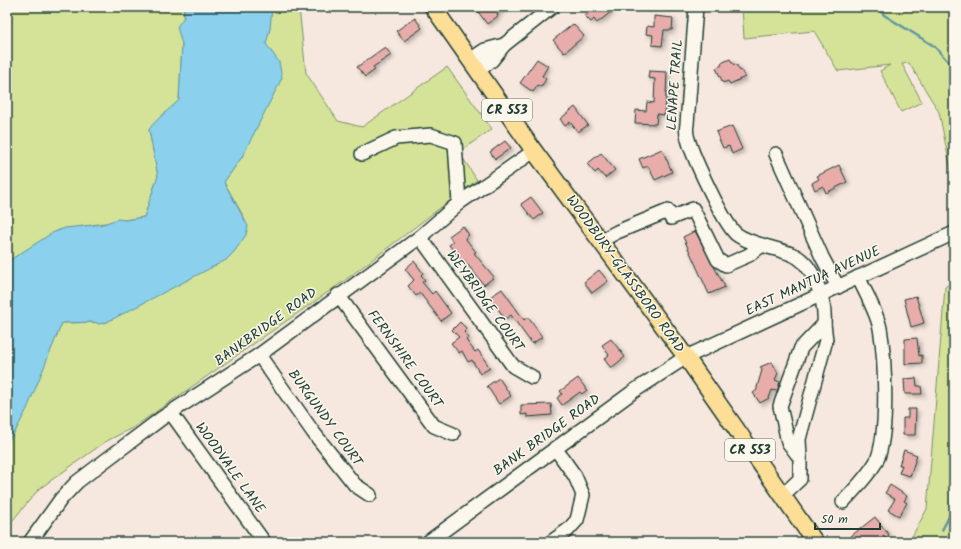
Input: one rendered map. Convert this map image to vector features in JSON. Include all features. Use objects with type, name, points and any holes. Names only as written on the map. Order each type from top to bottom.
[{"type":"main road","name":"WOODBURY-GLASSBORO ROAD","points":[[433,7],[534,151],[686,357],[784,495],[815,542]]},
{"type":"street","name":"LENAPE TRAIL","points":[[696,7],[687,124],[688,141],[722,215],[731,227],[746,239],[792,254],[800,260],[808,268],[821,294],[825,313],[824,324],[826,340],[799,439],[800,479],[784,495]]},
{"type":"street","points":[[474,65],[492,60],[504,45],[545,9]]},
{"type":"street","points":[[362,154],[396,138],[430,135],[455,144],[459,203]]},
{"type":"street","name":"BANKBRIDGE ROAD","points":[[30,542],[61,499],[77,482],[171,413],[259,355],[338,295],[420,237],[459,203],[534,151]]},
{"type":"street","points":[[776,154],[822,257],[838,287]]},
{"type":"street","points":[[600,241],[617,232],[668,211],[671,218],[693,209],[718,260],[726,265],[750,255],[762,245]]},
{"type":"street","name":"EAST MANTUA AVENUE","points":[[686,357],[954,233]]},
{"type":"street","name":"WEYBRIDGE COURT","points":[[420,237],[513,366],[532,377]]},
{"type":"street","points":[[842,502],[861,483],[876,461],[882,442],[884,395],[880,327],[858,278]]},
{"type":"street","name":"FERNSHIRE COURT","points":[[338,295],[434,426],[453,434]]},
{"type":"street","points":[[800,458],[788,442],[780,406],[801,348],[824,324]]},
{"type":"street","name":"BURGUNDY COURT","points":[[259,355],[313,432],[355,485],[370,495]]},
{"type":"street","name":"BANK BRIDGE ROAD","points":[[428,542],[634,391],[686,357]]},
{"type":"street","name":"WOODVALE LANE","points":[[171,413],[264,542]]},
{"type":"street","points":[[551,542],[568,530],[577,520],[583,495],[575,476],[555,448]]},
{"type":"green space","points":[[7,7],[184,7],[179,100],[149,130],[158,176],[144,217],[59,230],[7,262]]},
{"type":"green space","points":[[271,7],[299,7],[306,73],[338,121],[362,127],[447,67],[492,129],[459,152],[477,180],[344,281],[134,427],[105,442],[39,489],[7,527],[7,442],[15,432],[62,323],[107,322],[245,219],[224,182],[242,157],[266,44]]},
{"type":"green space","points":[[742,7],[954,7],[954,186],[939,112],[909,63],[902,64],[922,102],[901,112],[880,71],[890,65],[838,71],[814,31],[744,38]]},
{"type":"green space","points":[[954,281],[954,542],[909,542],[927,509],[945,287]]},
{"type":"water","points":[[184,7],[272,7],[270,29],[266,44],[279,62],[282,78],[242,157],[224,182],[248,226],[246,235],[234,252],[226,260],[107,322],[99,324],[94,322],[62,323],[27,409],[15,432],[7,442],[7,262],[52,233],[65,228],[103,224],[118,219],[125,220],[144,217],[158,176],[149,130],[179,100],[182,44],[177,27],[184,17]]},
{"type":"building","points":[[481,7],[505,7],[497,13],[498,16],[487,24],[477,10]]},
{"type":"building","points":[[596,7],[609,7],[612,11],[597,23],[594,19],[591,22],[585,16]]},
{"type":"building","points":[[654,16],[673,18],[672,30],[664,30],[662,46],[652,45],[653,35],[646,34],[647,26],[654,27]]},
{"type":"building","points":[[415,18],[422,28],[404,41],[396,31]]},
{"type":"building","points":[[573,24],[584,36],[564,53],[553,40]]},
{"type":"building","points":[[385,47],[391,55],[373,67],[375,70],[365,77],[357,67]]},
{"type":"building","points":[[537,59],[548,66],[542,76],[546,79],[541,87],[538,85],[533,92],[520,83]]},
{"type":"building","points":[[730,59],[734,65],[736,64],[740,71],[741,70],[745,77],[730,84],[728,81],[723,83],[716,68],[722,65],[721,63]]},
{"type":"building","points":[[649,71],[667,72],[665,115],[657,114],[656,124],[635,123],[636,110],[646,111],[647,102],[654,103],[655,79],[648,78]]},
{"type":"building","points":[[575,107],[588,125],[578,132],[570,122],[565,126],[560,119]]},
{"type":"building","points":[[732,126],[742,149],[732,154],[729,146],[723,148],[716,132]]},
{"type":"building","points":[[505,141],[511,148],[495,159],[490,152]]},
{"type":"building","points":[[662,149],[672,172],[655,180],[648,166],[643,168],[639,159]]},
{"type":"building","points":[[601,153],[615,170],[605,178],[598,170],[595,173],[587,164]]},
{"type":"building","points":[[839,165],[847,182],[826,193],[823,186],[815,190],[812,183],[819,179],[817,176]]},
{"type":"building","points":[[531,197],[543,213],[534,220],[521,204]]},
{"type":"building","points":[[463,226],[469,235],[465,238],[476,252],[474,253],[494,277],[484,285],[464,260],[462,262],[449,245],[453,242],[449,236]]},
{"type":"building","points":[[695,231],[725,287],[709,294],[683,237]]},
{"type":"building","points":[[414,261],[423,273],[421,275],[425,280],[422,282],[432,294],[435,291],[451,313],[441,321],[420,293],[416,296],[408,286],[414,280],[405,269]]},
{"type":"building","points":[[599,270],[608,281],[592,293],[584,282]]},
{"type":"building","points":[[502,289],[524,320],[528,317],[542,337],[532,344],[511,315],[505,319],[490,297]]},
{"type":"building","points":[[916,296],[924,323],[911,327],[904,299]]},
{"type":"building","points":[[460,322],[467,329],[464,332],[469,338],[466,340],[475,352],[478,350],[490,368],[480,374],[472,360],[468,362],[462,351],[459,353],[451,343],[459,337],[452,330]]},
{"type":"building","points":[[917,338],[919,356],[922,355],[922,363],[905,364],[905,339]]},
{"type":"building","points":[[611,339],[625,357],[611,368],[604,359],[609,355],[602,345]]},
{"type":"building","points":[[772,362],[778,373],[775,380],[780,382],[777,391],[772,390],[769,398],[760,403],[753,393],[757,390],[762,370],[760,367]]},
{"type":"building","points":[[499,378],[511,396],[499,404],[487,386]]},
{"type":"building","points":[[578,378],[587,390],[582,394],[580,392],[562,405],[557,398],[562,394],[560,391]]},
{"type":"building","points":[[916,378],[917,386],[921,386],[922,394],[905,394],[904,379]]},
{"type":"building","points":[[551,404],[552,415],[527,417],[527,414],[521,415],[521,405]]},
{"type":"building","points":[[908,409],[916,409],[915,435],[903,435],[903,418],[908,418]]},
{"type":"building","points":[[904,450],[917,455],[910,476],[899,473],[902,465],[899,465]]},
{"type":"building","points":[[890,485],[907,496],[904,501],[907,503],[899,516],[888,510],[895,499],[885,493]]},
{"type":"building","points":[[875,517],[889,535],[879,542],[856,542],[851,536]]},
{"type":"waterway","points":[[877,7],[884,15],[934,46],[954,68]]},
{"type":"waterway","points":[[942,530],[950,515],[954,474]]}]
